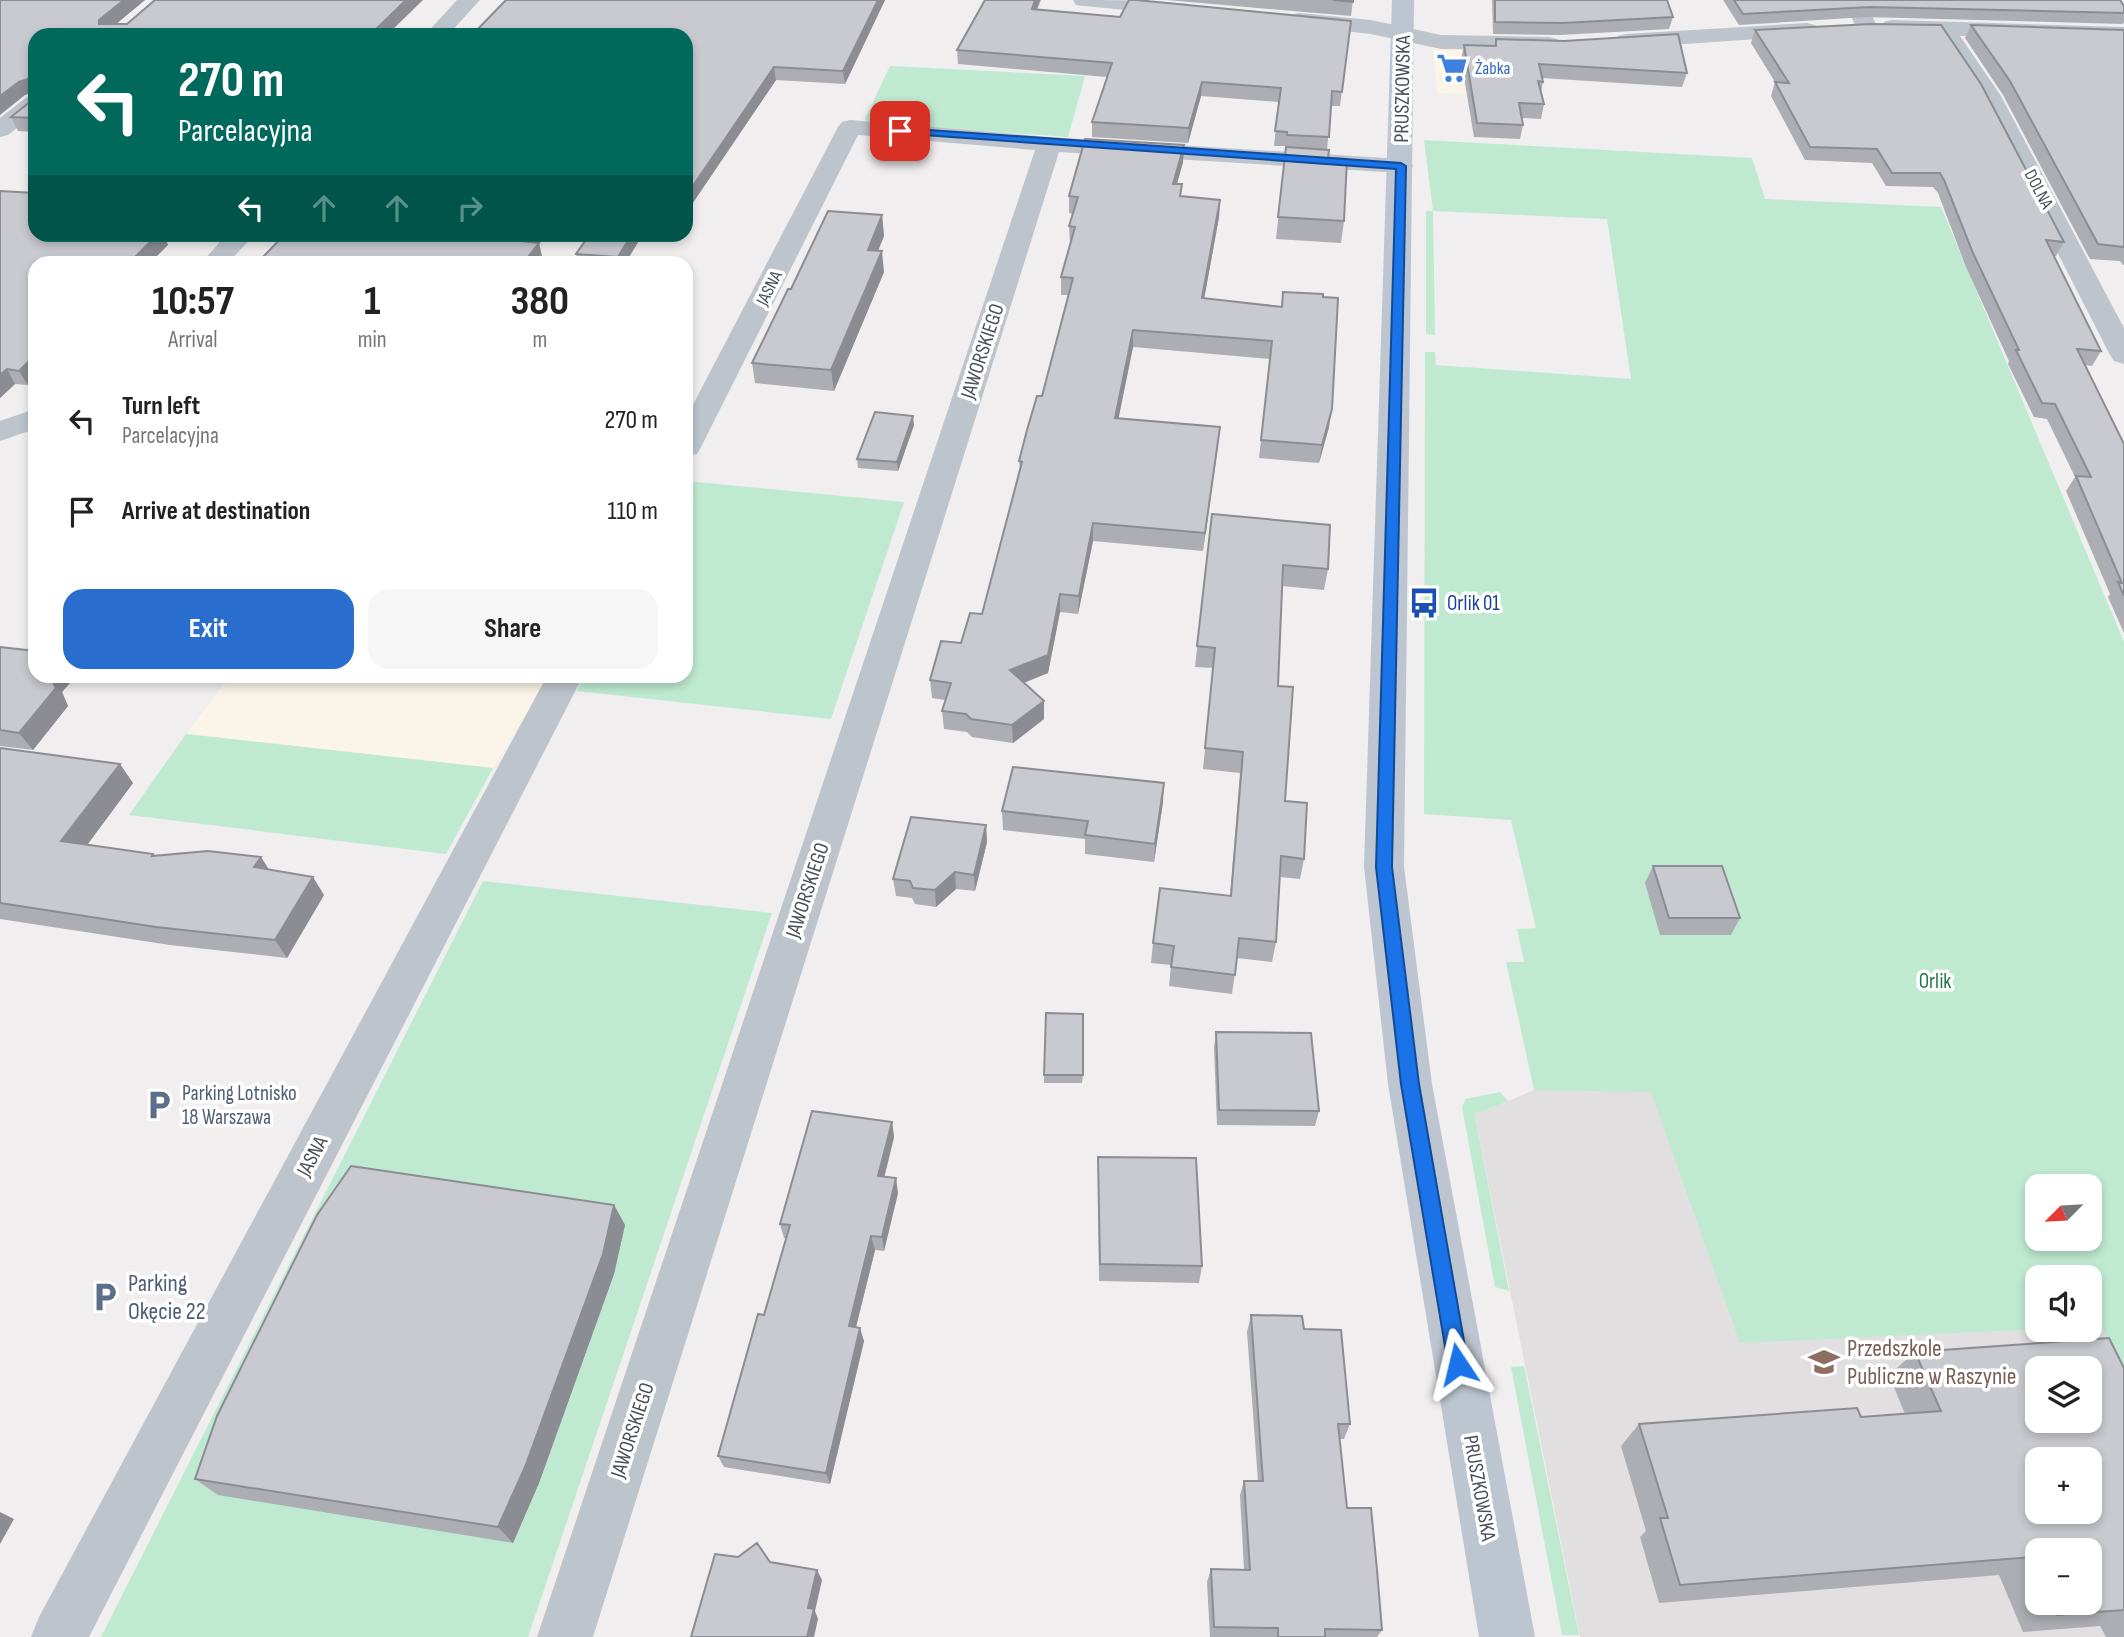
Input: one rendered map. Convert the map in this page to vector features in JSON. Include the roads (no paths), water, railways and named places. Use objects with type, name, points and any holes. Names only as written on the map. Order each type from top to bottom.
[{"type":"street","points":[[443,28],[469,0]]},
{"type":"street","points":[[1084,0],[1198,11]]},
{"type":"street","name":"PRUSZKOWSKA","points":[[1403,0],[1384,867],[1410,1084],[1507,1637]]},
{"type":"street","points":[[1855,0],[1866,27]]},
{"type":"street","points":[[1276,18],[1367,27],[1448,42],[1574,44]]},
{"type":"street","points":[[1600,42],[1866,27],[2124,34]]},
{"type":"street","name":"DOLNA","points":[[1944,28],[1989,96],[2124,355]]},
{"type":"street","points":[[0,130],[28,108]]},
{"type":"street","name":"JASNA","points":[[693,433],[850,127],[1049,144]]},
{"type":"street","points":[[1049,144],[1401,166]]},
{"type":"street","name":"JAWORSKIEGO","points":[[565,1637],[1049,144]]},
{"type":"street","points":[[221,256],[234,242]]},
{"type":"street","points":[[0,432],[28,421]]},
{"type":"street","name":"JASNA","points":[[59,1637],[561,683]]},
{"type":"place","name":"Żabka","points":[[1452,68]]},
{"type":"place","name":"Orlik 01","points":[[1424,603]]},
{"type":"place","name":"Parking Lotnisko 18 Warszawa","points":[[159,1105]]},
{"type":"place","name":"Parking Okęcie 22","points":[[105,1297]]},
{"type":"place","name":"Przedszkole Publiczne w Raszynie","points":[[1824,1362]]},
{"type":"park label","name":"Orlik","points":[[1935,981]]}]
